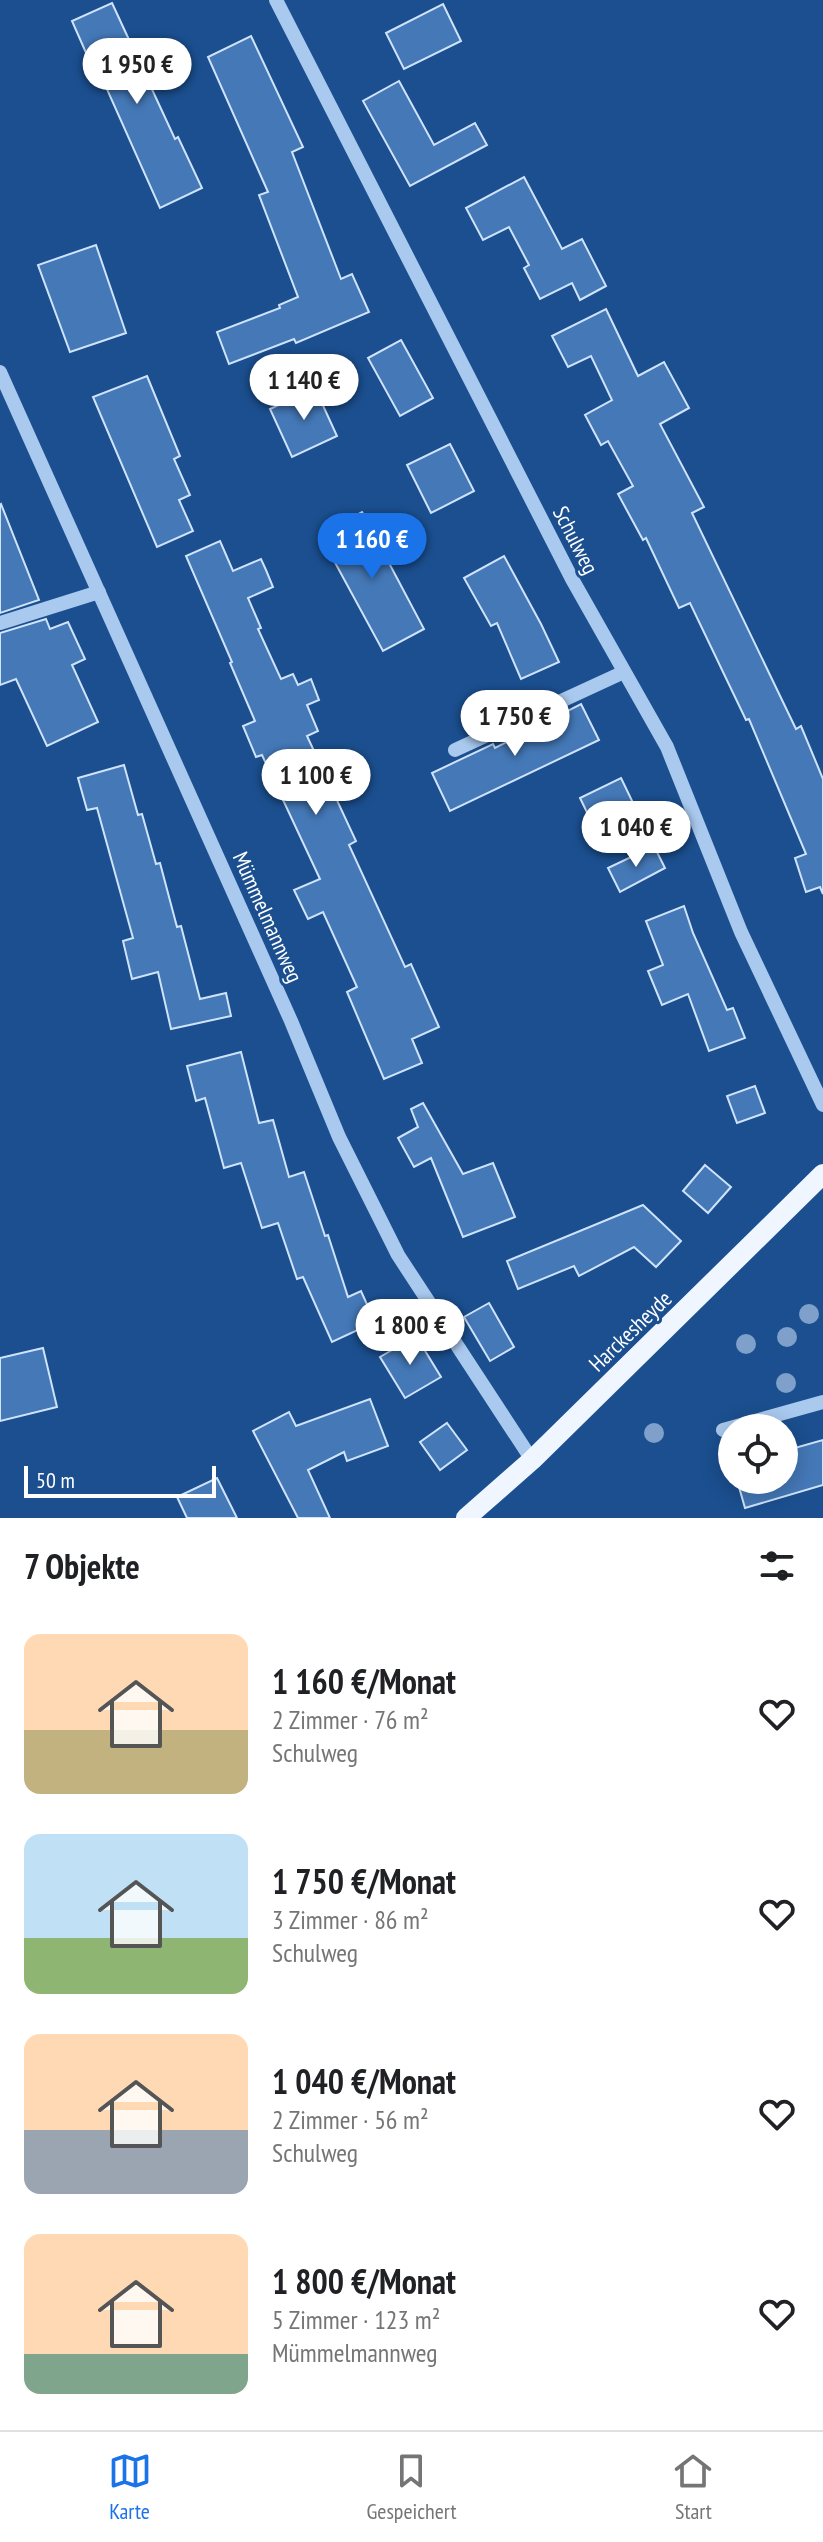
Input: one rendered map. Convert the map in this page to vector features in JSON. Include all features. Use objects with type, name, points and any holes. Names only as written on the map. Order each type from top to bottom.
[{"type":"main road","name":"Harckesheyde","points":[[466,1518],[532,1460],[823,1174]]},
{"type":"street","name":"Schulweg","points":[[276,0],[564,566],[667,747],[741,932],[823,1105]]},
{"type":"street","name":"Mümmelmannweg","points":[[0,372],[291,1021],[339,1137],[398,1255],[532,1460]]},
{"type":"street","points":[[0,623],[99,592]]},
{"type":"street","points":[[455,750],[624,672]]},
{"type":"street","points":[[780,1414],[823,1402]]},
{"type":"building","points":[[112,3],[175,139],[178,137],[202,188],[160,208],[98,69],[94,71],[72,21]]},
{"type":"building","points":[[443,4],[461,41],[404,69],[386,33]]},
{"type":"building","points":[[251,36],[303,147],[292,152],[341,279],[352,274],[369,312],[296,343],[294,339],[229,364],[217,332],[280,308],[279,305],[298,297],[259,195],[268,192],[208,57]]},
{"type":"building","points":[[399,81],[434,145],[475,123],[487,145],[410,186],[363,101]]},
{"type":"building","points":[[524,177],[562,249],[582,239],[606,286],[580,300],[572,283],[540,299],[524,268],[529,265],[509,227],[483,240],[466,208]]},
{"type":"building","points":[[96,245],[126,333],[70,352],[38,265]]},
{"type":"building","points":[[606,309],[638,376],[664,362],[689,408],[660,424],[704,507],[692,513],[796,729],[801,726],[823,779],[823,894],[820,887],[806,892],[795,858],[806,854],[749,719],[746,720],[690,603],[679,608],[646,538],[643,540],[618,494],[633,486],[608,441],[601,445],[585,415],[612,400],[591,356],[568,367],[552,336]]},
{"type":"building","points":[[401,340],[433,398],[400,416],[368,358]]},
{"type":"building","points":[[147,376],[180,456],[174,459],[190,495],[179,500],[193,531],[157,547],[93,397]]},
{"type":"building","points":[[315,388],[337,436],[292,457],[270,409]]},
{"type":"building","points":[[450,444],[474,491],[431,513],[407,465]]},
{"type":"building","points":[[0,505],[39,600],[0,613]]},
{"type":"building","points":[[362,512],[424,629],[383,651],[320,535]]},
{"type":"building","points":[[220,541],[233,571],[261,559],[266,570],[273,587],[248,598],[261,628],[258,629],[281,679],[293,674],[298,685],[311,679],[319,700],[307,705],[318,731],[307,736],[356,841],[349,845],[405,967],[411,964],[439,1027],[412,1039],[422,1063],[384,1079],[347,992],[357,987],[323,912],[308,919],[294,890],[320,879],[262,755],[256,757],[243,726],[255,721],[186,556]]},
{"type":"building","points":[[504,556],[559,662],[521,679],[497,623],[491,626],[464,578]]},
{"type":"building","points":[[46,619],[50,629],[68,622],[85,659],[72,665],[98,722],[47,746],[16,679],[0,685],[0,633]]},
{"type":"building","points":[[581,704],[599,740],[450,811],[432,773],[493,744],[495,748]]},
{"type":"building","points":[[124,765],[156,864],[160,863],[177,927],[181,926],[200,999],[226,993],[231,1016],[171,1029],[158,972],[132,979],[123,941],[133,938],[97,808],[87,810],[78,778]]},
{"type":"building","points":[[621,778],[636,809],[595,829],[580,798]]},
{"type":"building","points":[[654,846],[665,868],[620,892],[608,868]]},
{"type":"building","points":[[684,906],[727,1010],[733,1008],[745,1038],[709,1051],[688,994],[662,1005],[648,971],[663,965],[646,921]]},
{"type":"building","points":[[241,1052],[259,1123],[273,1120],[289,1177],[304,1172],[348,1297],[361,1291],[375,1322],[332,1342],[303,1277],[297,1279],[278,1223],[262,1228],[241,1163],[224,1168],[205,1098],[196,1101],[187,1066]]},
{"type":"building","points":[[755,1086],[765,1113],[737,1123],[727,1096]]},
{"type":"building","points":[[423,1103],[463,1174],[493,1163],[515,1217],[463,1237],[431,1158],[414,1167],[398,1138],[418,1127],[411,1109]]},
{"type":"building","points":[[705,1165],[731,1187],[708,1213],[683,1191]]},
{"type":"building","points":[[643,1205],[681,1241],[656,1267],[634,1247],[579,1276],[574,1266],[518,1289],[507,1261]]},
{"type":"building","points":[[489,1303],[514,1347],[490,1361],[464,1317]]},
{"type":"building","points":[[416,1336],[441,1377],[405,1398],[380,1357]]},
{"type":"building","points":[[43,1348],[57,1407],[0,1421],[0,1358]]},
{"type":"building","points":[[370,1399],[388,1446],[347,1461],[344,1452],[308,1470],[330,1518],[298,1518],[253,1431],[289,1412],[296,1426]]},
{"type":"building","points":[[447,1423],[467,1450],[440,1470],[420,1442]]},
{"type":"building","points":[[823,1440],[823,1485],[798,1492],[798,1447]]},
{"type":"building","points":[[217,1478],[237,1518],[187,1518],[177,1497]]},
{"type":"building","points":[[741,1494],[792,1494],[745,1508]]}]
